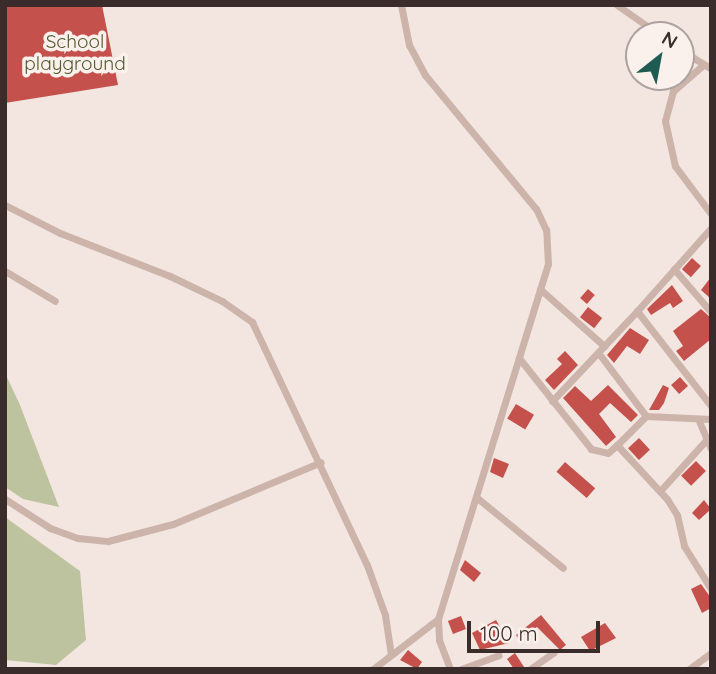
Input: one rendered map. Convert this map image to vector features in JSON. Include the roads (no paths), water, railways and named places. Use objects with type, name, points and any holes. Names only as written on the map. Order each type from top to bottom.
[{"type":"street","points":[[401,5],[409,46],[425,75],[536,209],[546,230],[548,264],[438,619],[439,640],[450,669]]},
{"type":"street","points":[[617,5],[640,21]]},
{"type":"street","points":[[707,67],[673,91],[665,121],[676,166],[711,214]]},
{"type":"street","points":[[5,205],[60,233],[170,276],[240,312],[264,342],[321,462],[385,615],[391,655]]},
{"type":"street","points":[[552,401],[600,355],[604,346],[711,228]]},
{"type":"street","points":[[674,269],[711,312]]},
{"type":"street","points":[[5,271],[55,301]]},
{"type":"street","points":[[540,289],[604,346]]},
{"type":"street","points":[[637,312],[711,406]]},
{"type":"street","points":[[600,355],[646,416],[699,421],[711,419]]},
{"type":"street","points":[[519,358],[592,449],[608,453],[646,416]]},
{"type":"street","points":[[699,421],[711,449]]},
{"type":"street","points":[[660,491],[707,439]]},
{"type":"street","points":[[617,446],[660,491],[677,515],[684,545],[711,589]]},
{"type":"street","points":[[5,499],[50,528],[78,538],[108,541],[173,524],[321,462]]},
{"type":"street","points":[[476,497],[564,568]]},
{"type":"street","points":[[373,669],[438,619]]},
{"type":"street","points":[[530,669],[554,652]]},
{"type":"street","points":[[689,669],[711,653]]},
{"type":"street","points":[[461,669],[499,655]]},
{"type":"park label","name":"School playground","points":[[75,53]]}]
